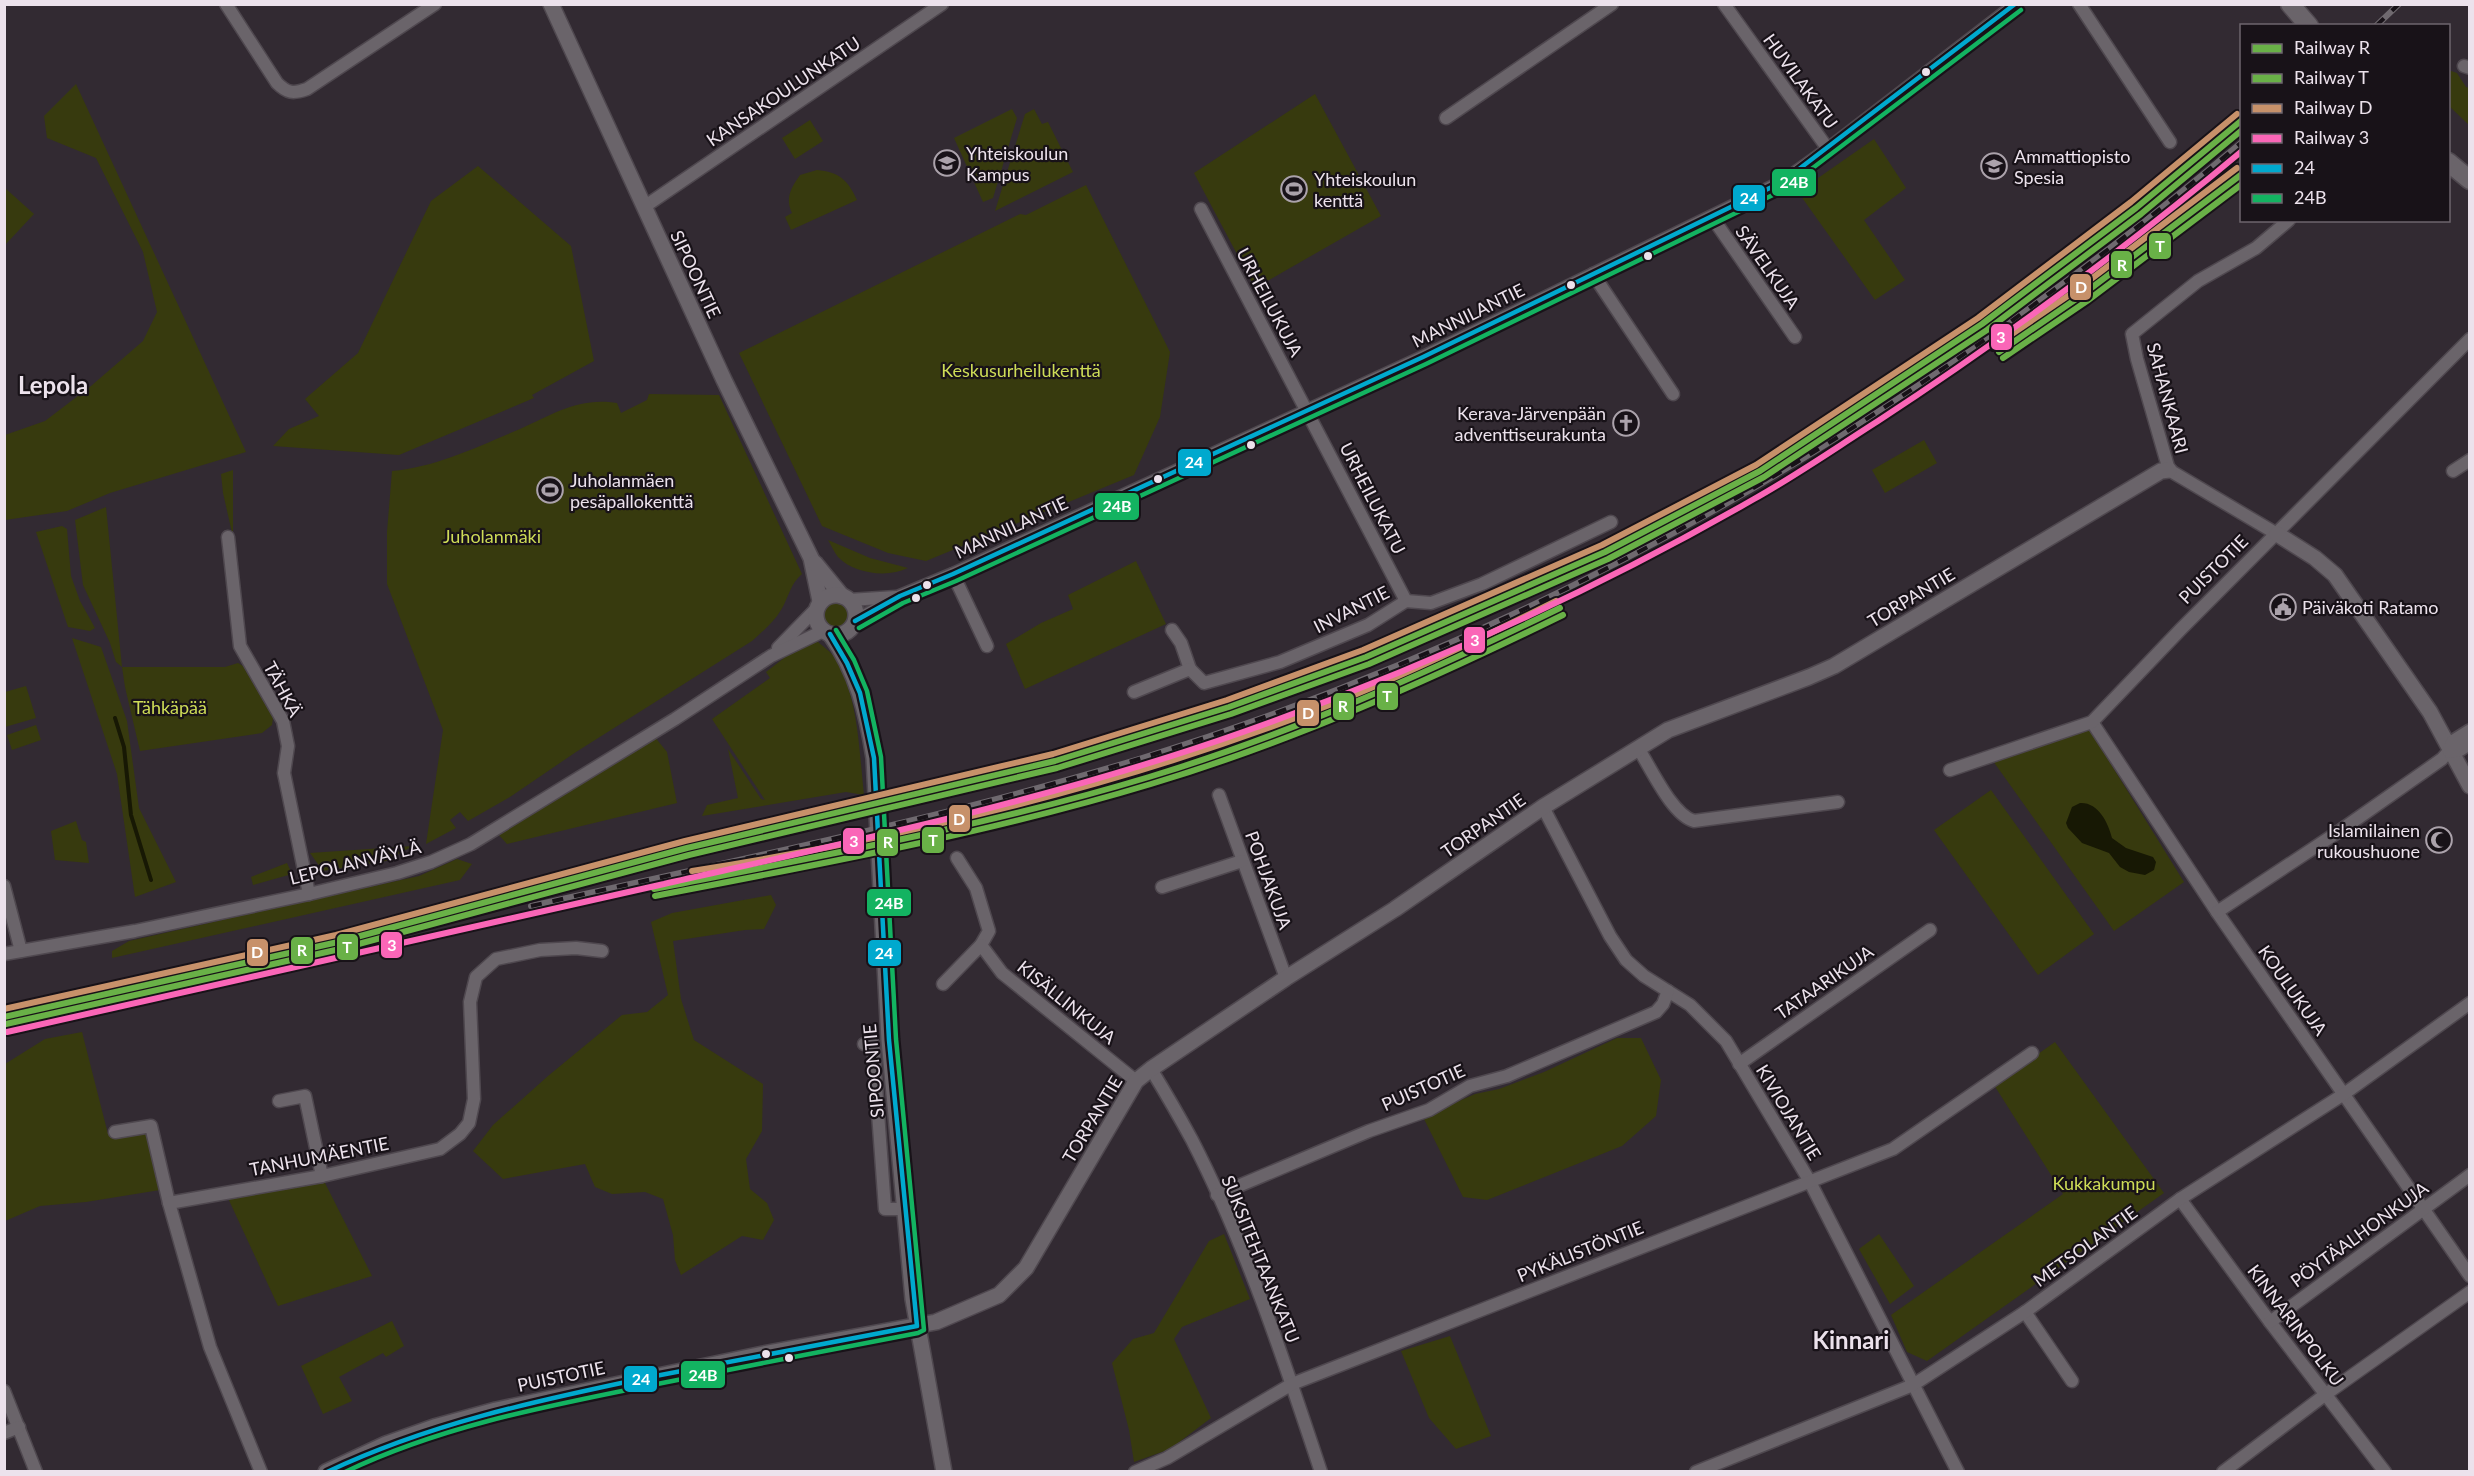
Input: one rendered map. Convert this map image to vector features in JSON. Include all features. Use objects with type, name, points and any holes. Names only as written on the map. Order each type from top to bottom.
[{"type":"main road","points":[[2290,4],[2307,24]]},
{"type":"main road","points":[[2450,164],[2469,180]]},
{"type":"street","points":[[226,4],[277,83],[284,90],[297,93],[315,84],[435,4]]},
{"type":"street","name":"SIPOONTIE","points":[[551,4],[724,380],[811,558],[845,598]]},
{"type":"street","name":"KANSAKOULUNKATU","points":[[644,207],[942,4]]},
{"type":"street","points":[[1446,118],[1612,4]]},
{"type":"street","name":"HUVILAKATU","points":[[1724,4],[1828,149]]},
{"type":"street","name":"MANNILANTIE","points":[[853,625],[900,596],[953,574],[1308,411],[1782,182],[2016,4]]},
{"type":"street","points":[[2079,4],[2170,142]]},
{"type":"street","name":"URHEILUKUJA","points":[[1201,209],[1308,411]]},
{"type":"street","name":"SÄVELKUJA","points":[[1712,217],[1795,337]]},
{"type":"street","name":"SAHANKAARI","points":[[2277,534],[2169,470],[2132,334],[2198,281],[2256,248],[2287,222]]},
{"type":"street","points":[[1593,274],[1673,394]]},
{"type":"street","name":"PUISTOTIE","points":[[1950,770],[2092,722],[2181,629],[2469,339]]},
{"type":"street","name":"URHEILUKATU","points":[[1308,411],[1406,601]]},
{"type":"street","points":[[2453,471],[2469,460]]},
{"type":"street","name":"TORPANTIE","points":[[917,1326],[936,1322],[999,1295],[1026,1268],[1136,1081],[1151,1069],[1286,978],[1395,909],[1543,807],[1668,730],[1834,666],[2161,471],[2169,470]]},
{"type":"street","name":"INVANTIE","points":[[1190,669],[1204,683],[1280,662],[1368,625],[1406,601],[1431,603],[1482,584],[1611,522]]},
{"type":"street","points":[[2277,534],[2315,558],[2335,575],[2430,712],[2437,714],[2458,746],[2469,770]]},
{"type":"street","name":"TÄHKÄ","points":[[228,537],[240,646],[283,721],[288,740],[284,773],[309,894]]},
{"type":"street","name":"SIPOONTIE","points":[[811,558],[818,605]]},
{"type":"street","points":[[953,574],[987,646]]},
{"type":"street","points":[[834,595],[845,598],[856,613],[853,625],[838,635],[826,632],[818,624],[818,605],[834,595]]},
{"type":"street","name":"MANNILANTIE","points":[[845,598],[900,596]]},
{"type":"street","name":"LEPOLANVÄYLÄ","points":[[771,656],[818,605]]},
{"type":"street","name":"SIPOONTIE","points":[[851,668],[853,625]]},
{"type":"street","points":[[1134,692],[1190,669],[1181,643],[1172,630]]},
{"type":"street","name":"SIPOONTIE","points":[[826,632],[851,668],[867,713],[874,758],[889,1040],[917,1326],[945,1472]]},
{"type":"street","name":"LEPOLANVÄYLÄ","points":[[4,954],[135,931],[309,894],[397,873],[431,862],[471,844],[675,719],[771,656],[826,632]]},
{"type":"street","name":"KOULUKUJA","points":[[2092,722],[2217,912],[2469,1276]]},
{"type":"street","points":[[2217,912],[2442,759],[2458,746],[2469,732]]},
{"type":"street","points":[[2458,746],[2469,786]]},
{"type":"street","points":[[1638,748],[1676,807],[1686,818],[1695,821],[1838,802]]},
{"type":"street","name":"POHJAKUJA","points":[[1219,795],[1286,978]]},
{"type":"street","name":"KIVIOJANTIE","points":[[1543,807],[1610,936],[1626,960],[1690,1005],[1726,1041],[1809,1180],[1958,1472]]},
{"type":"street","points":[[943,984],[981,945],[989,931],[976,888],[957,858]]},
{"type":"street","points":[[1162,887],[1242,861]]},
{"type":"street","points":[[4,886],[21,951]]},
{"type":"street","name":"TATAARIKUJA","points":[[1739,1064],[1930,930]]},
{"type":"street","name":"KISÄLLINKUJA","points":[[981,945],[1002,973],[1136,1081]]},
{"type":"street","name":"TANHUMÄENTIE","points":[[169,1203],[322,1176],[440,1149],[460,1134],[469,1123],[474,1099],[470,1002],[476,977],[496,959],[540,950],[576,948],[602,951]]},
{"type":"street","name":"PUISTOTIE","points":[[1217,1195],[1369,1131],[1429,1110],[1470,1086],[1516,1072],[1656,1012],[1663,1004],[1668,991]]},
{"type":"street","name":"METSOLANTIE","points":[[1696,1472],[1913,1385],[2025,1312],[2180,1199],[2344,1094],[2469,1003]]},
{"type":"street","points":[[864,1044],[873,1044],[885,1209],[906,1209]]},
{"type":"street","name":"PYKÄLISTÖNTIE","points":[[1135,1472],[1167,1458],[1292,1384],[1893,1149],[2032,1053]]},
{"type":"street","name":"SUKSITEHTAANKATU","points":[[1151,1069],[1192,1140],[1217,1195],[1292,1384],[1321,1472]]},
{"type":"street","points":[[279,1101],[305,1096],[322,1176]]},
{"type":"street","points":[[115,1132],[152,1126],[169,1203],[210,1347],[261,1472]]},
{"type":"street","name":"PÖYTÄALHONKUJA","points":[[2270,1322],[2469,1175]]},
{"type":"street","name":"KINNARINPOLKU","points":[[2180,1199],[2270,1322],[2385,1472]]},
{"type":"street","points":[[2223,1472],[2326,1394],[2469,1292]]},
{"type":"street","points":[[2025,1312],[2072,1381]]},
{"type":"street","name":"PUISTOTIE","points":[[326,1472],[386,1444],[496,1410],[752,1356],[917,1326]]},
{"type":"street","points":[[4,1391],[36,1472]]},
{"type":"street","points":[[4,1433],[19,1427]]},
{"type":"green space","points":[[2450,71],[2457,73],[2469,88],[2469,125],[2450,107]]},
{"type":"green space","points":[[76,84],[246,452],[110,493],[67,511],[5,520],[5,435],[45,421],[91,386],[143,341],[157,312],[143,252],[96,158],[47,138],[44,116]]},
{"type":"green space","points":[[1315,94],[1381,216],[1255,288],[1194,173]]},
{"type":"green space","points":[[1012,109],[1017,118],[993,198],[983,202],[954,138]]},
{"type":"green space","points":[[1034,109],[1042,124],[1048,122],[1073,172],[995,211],[1025,114]]},
{"type":"green space","points":[[810,120],[823,141],[795,159],[782,138]]},
{"type":"green space","points":[[1874,139],[1906,188],[1864,220],[1905,280],[1875,300],[1798,192]]},
{"type":"green space","points":[[478,166],[571,246],[594,361],[532,395],[534,398],[399,455],[273,446],[289,429],[319,416],[305,399],[358,353],[431,201]]},
{"type":"green space","points":[[817,170],[842,178],[857,200],[791,230],[785,217],[792,213],[789,198],[792,189],[800,175]]},
{"type":"green space","name":"Keskusurheilukenttä","points":[[1086,185],[1170,352],[1160,417],[1134,475],[926,561],[888,553],[822,526],[739,353],[1020,214],[1026,215]]},
{"type":"green space","points":[[5,188],[34,214],[5,245]]},
{"type":"green space","name":"Juholanmäki","points":[[649,394],[719,395],[802,574],[792,586],[778,614],[752,641],[576,752],[510,797],[468,821],[460,812],[450,820],[456,828],[426,844],[443,730],[387,584],[387,532],[392,471],[409,469],[457,455],[578,405],[590,402],[617,403],[621,413],[647,400]]},
{"type":"green space","points":[[1924,440],[1937,463],[1885,493],[1872,470]]},
{"type":"green space","points":[[233,470],[233,537],[221,474]]},
{"type":"green space","points":[[106,507],[122,667],[116,662],[110,643],[83,585],[75,520]]},
{"type":"green space","points":[[62,526],[67,529],[71,576],[80,601],[95,628],[90,631],[68,627],[36,532]]},
{"type":"green space","points":[[828,540],[870,558],[908,568],[891,573],[862,571],[838,557]]},
{"type":"green space","points":[[1136,561],[1166,624],[1025,689],[1006,644],[1041,623],[1073,609],[1068,595]]},
{"type":"green space","points":[[836,602],[845,606],[849,615],[845,624],[836,628],[827,624],[823,615],[827,606]]},
{"type":"green space","points":[[72,638],[101,647],[127,721],[139,808],[176,882],[135,897],[117,774]]},
{"type":"green space","points":[[818,642],[835,658],[849,690],[857,725],[864,795],[846,792],[702,816],[707,805],[738,798],[728,749],[761,799],[765,800],[712,719],[770,678],[766,672],[802,644]]},
{"type":"green space","name":"Tähkäpää","points":[[238,663],[243,666],[273,718],[272,725],[262,733],[140,751],[122,667],[225,667]]},
{"type":"green space","points":[[26,686],[36,718],[5,727],[5,692]]},
{"type":"green space","points":[[36,725],[41,740],[12,750],[7,735]]},
{"type":"green space","points":[[2089,729],[2184,882],[2114,931],[1993,761]]},
{"type":"green space","points":[[654,736],[667,752],[677,803],[507,844],[498,834]]},
{"type":"green space","points":[[1991,790],[2094,934],[2038,975],[1934,830]]},
{"type":"green space","points":[[76,821],[82,840],[86,842],[89,863],[55,860],[51,831]]},
{"type":"green space","points":[[413,846],[386,861],[323,871],[310,853]]},
{"type":"green space","points":[[457,859],[472,864],[460,880],[112,958],[112,951],[129,941],[419,876]]},
{"type":"green space","points":[[287,863],[292,874],[253,885],[251,877]]},
{"type":"green space","points":[[771,895],[776,905],[764,929],[673,941],[681,999],[694,1040],[763,1084],[762,1131],[746,1159],[750,1189],[767,1203],[774,1220],[763,1240],[742,1236],[681,1275],[675,1260],[673,1235],[663,1199],[645,1192],[612,1194],[595,1187],[585,1164],[503,1179],[473,1151],[493,1125],[622,1015],[647,1012],[668,995],[651,922],[672,913]]},
{"type":"green space","points":[[82,1032],[108,1134],[146,1132],[160,1190],[86,1202],[40,1206],[5,1221],[5,1064],[45,1039]]},
{"type":"green space","points":[[1617,1038],[1641,1038],[1661,1080],[1656,1116],[1622,1146],[1487,1200],[1463,1197],[1423,1117],[1475,1094],[1499,1089],[1544,1072]]},
{"type":"green space","name":"Kukkakumpu","points":[[2055,1042],[2164,1193],[1927,1361],[1907,1352],[1891,1315],[2063,1194],[1994,1085]]},
{"type":"green space","points":[[324,1181],[372,1276],[278,1306],[227,1196]]},
{"type":"green space","points":[[1224,1234],[1250,1299],[1182,1327],[1174,1339],[1211,1418],[1170,1449],[1134,1462],[1129,1430],[1112,1363],[1133,1339],[1154,1333],[1209,1241]]},
{"type":"green space","points":[[1879,1234],[1914,1286],[1890,1304],[1859,1249]]},
{"type":"green space","points":[[392,1321],[404,1346],[386,1357],[383,1353],[339,1377],[352,1401],[323,1414],[301,1366]]},
{"type":"green space","points":[[1450,1336],[1491,1436],[1456,1449],[1429,1418],[1401,1351]]},
{"type":"shaded area","points":[[2080,803],[2097,809],[2105,820],[2112,838],[2126,848],[2153,857],[2156,862],[2154,870],[2145,875],[2129,872],[2120,867],[2109,853],[2082,843],[2066,823],[2072,807]]},
{"type":"waterway","points":[[115,718],[124,747],[131,815],[151,880]]},
{"type":"railway","points":[[2378,24],[2399,4]]},
{"type":"railway","points":[[531,906],[915,820],[1067,780],[1142,758],[1294,706],[1441,647],[1584,580],[1723,505],[1858,424],[1990,336],[2117,242],[2240,144]]},
{"type":"rail line","name":"D","points":[[4,1009],[336,935],[685,841],[1053,754],[1227,700],[1363,650],[1602,545],[1756,465],[1978,318],[2131,202],[2237,114]]},
{"type":"rail line","name":"R","points":[[4,1017],[338,942],[687,848],[1055,761],[1229,707],[1366,657],[1605,552],[1760,471],[1982,324],[2136,208],[2240,122]]},
{"type":"rail line","name":"T","points":[[6,1024],[340,949],[689,855],[1057,768],[1231,714],[1369,664],[1608,559],[1764,477],[1987,330],[2141,214],[2240,132]]},
{"type":"rail line","name":"3","points":[[7,1032],[956,817],[1172,756],[1374,683],[1504,627],[1631,566],[1786,480],[1925,390],[2018,325],[2109,257],[2240,153]]},
{"type":"rail line","name":"D","points":[[1993,347],[2078,289],[2237,168]]},
{"type":"rail line","name":"R","points":[[1999,352],[2082,295],[2240,176]]},
{"type":"rail line","name":"T","points":[[2003,358],[2087,301],[2240,186]]},
{"type":"rail line","name":"D","points":[[692,871],[936,825],[1016,805],[1176,759],[1332,704],[1445,655],[1556,601]]},
{"type":"rail line","name":"R","points":[[654,889],[841,852],[1027,811],[1149,777],[1254,742],[1358,701],[1560,608]]},
{"type":"rail line","name":"T","points":[[655,896],[967,833],[1151,784],[1257,749],[1361,708],[1563,615]]},
{"type":"transit line","name":"24","points":[[855,621],[900,596],[953,574],[1423,357],[1782,182],[2015,4]]},
{"type":"transit line","name":"24B","points":[[859,628],[903,603],[956,581],[1426,364],[1785,189],[2021,10]]},
{"type":"transit line","name":"24B","points":[[345,1472],[415,1443],[488,1421],[562,1403],[924,1330],[896,1039],[881,757],[867,691],[854,660],[836,630]]},
{"type":"transit line","name":"24","points":[[327,1472],[404,1440],[523,1405],[645,1378],[917,1326],[889,1040],[874,758],[860,693],[847,663],[830,634]]},
{"type":"place","name":"Yhteiskoulun Kampus","points":[[947,163]]},
{"type":"place","name":"Ammattiopisto Spesia","points":[[1994,166]]},
{"type":"place","name":"Yhteiskoulun kenttä","points":[[1294,189]]},
{"type":"place","name":"Kerava-Järvenpään adventtiseurakunta","points":[[1626,423]]},
{"type":"place","name":"Juholanmäen pesäpallokenttä","points":[[550,490]]},
{"type":"place","name":"Päiväkoti Ratamo","points":[[2283,607]]},
{"type":"place","name":"Islamilainen rukoushuone","points":[[2439,840]]},
{"type":"district","name":"Lepola","points":[[53,384]]},
{"type":"district","name":"Kinnari","points":[[1851,1339]]}]
